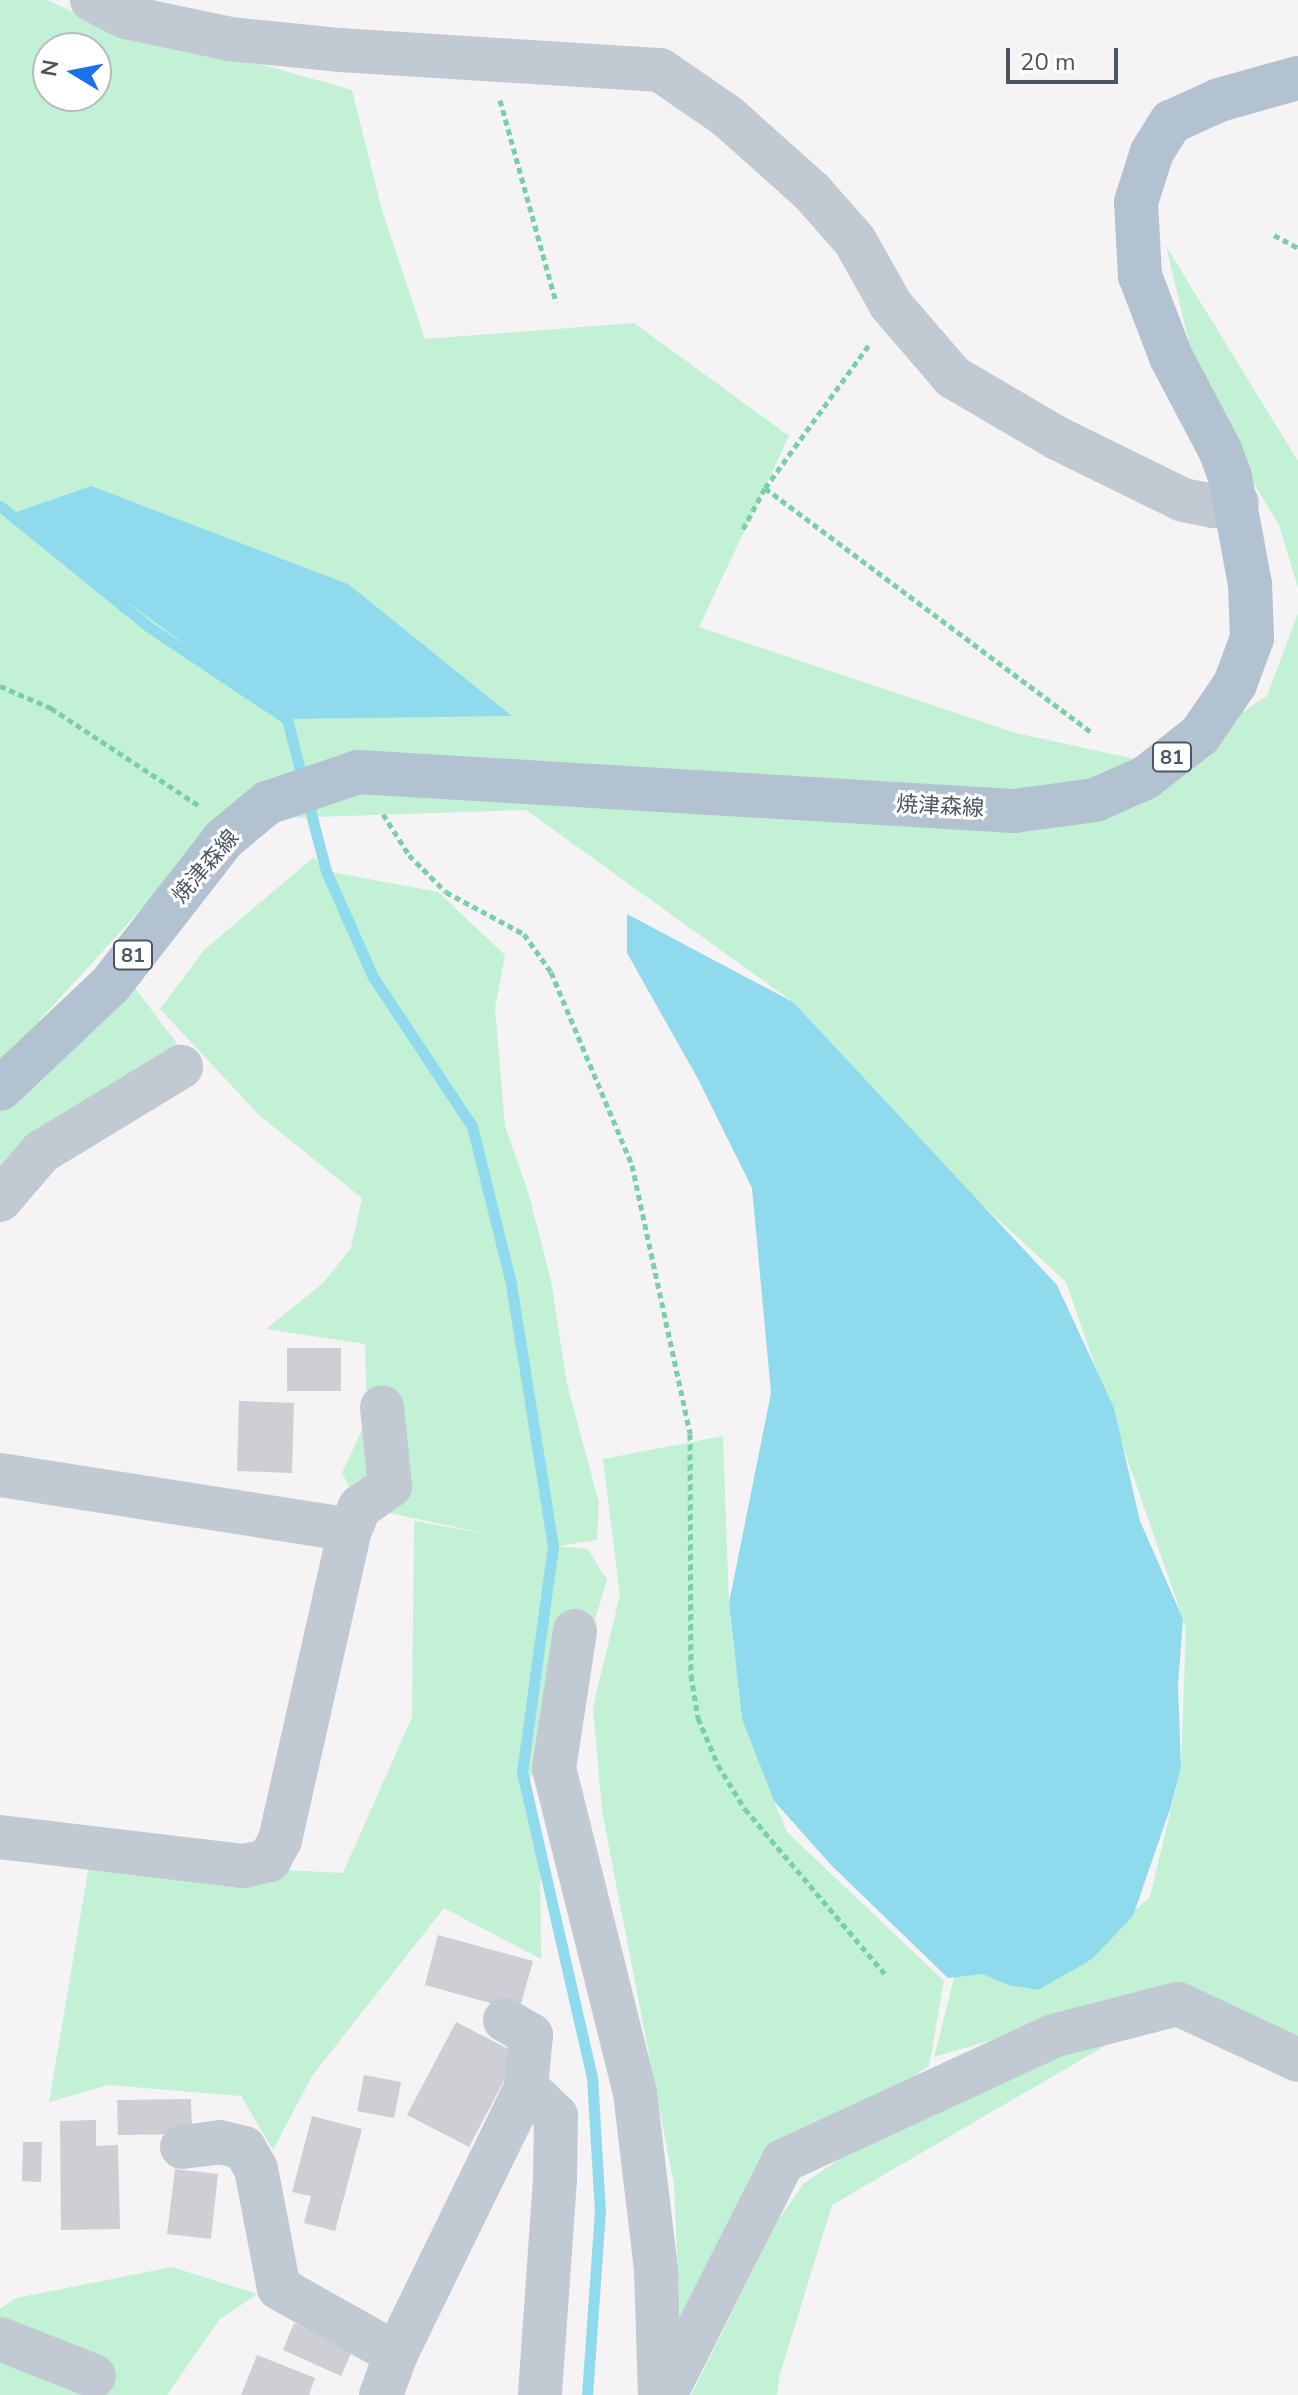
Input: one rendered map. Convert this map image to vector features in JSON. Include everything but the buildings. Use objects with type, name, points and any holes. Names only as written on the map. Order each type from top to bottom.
[{"type":"main road","name":"焼津森線","points":[[0,1089],[111,984],[224,839],[267,803],[358,772],[1014,811],[1095,800],[1145,778],[1200,735],[1235,684],[1252,638],[1250,584],[1237,502],[1220,450],[1171,357],[1140,276],[1136,202],[1152,152],[1171,122],[1219,100],[1298,78]]},
{"type":"street","points":[[92,0],[126,17],[230,39],[489,61],[660,70],[727,116],[812,192],[855,241],[894,308],[953,377],[1057,438],[1183,500],[1213,506],[1237,502]]},
{"type":"street","points":[[0,1200],[41,1152],[181,1067]]},
{"type":"street","points":[[0,1837],[244,1866],[269,1860],[280,1840],[350,1530],[360,1507],[390,1486],[382,1407]]},
{"type":"street","points":[[0,1475],[350,1530]]},
{"type":"street","points":[[575,1631],[554,1768],[635,2093],[656,2269],[662,2395]]},
{"type":"street","points":[[662,2395],[783,2161],[915,2097],[1053,2036],[1178,2004],[1298,2060]]},
{"type":"street","points":[[381,2395],[396,2354],[526,2087],[531,2035],[505,2020]]},
{"type":"street","points":[[526,2087],[556,2116],[555,2179],[540,2395]]},
{"type":"street","points":[[182,2147],[220,2142],[244,2148],[256,2169],[279,2288],[396,2354]]},
{"type":"street","points":[[0,2339],[94,2376]]},
{"type":"path","points":[[489,61],[556,302]]},
{"type":"path","points":[[1274,235],[1298,248]]},
{"type":"path","points":[[743,529],[765,488],[894,308]]},
{"type":"path","points":[[765,488],[1092,733]]},
{"type":"path","points":[[0,686],[51,708],[209,812]]},
{"type":"path","points":[[358,772],[409,855],[446,892],[524,934],[551,972],[632,1165],[690,1434],[691,1675],[698,1718],[718,1765],[745,1809],[885,1974]]},
{"type":"green space","points":[[0,0],[47,0],[131,38],[239,58],[352,90],[382,210],[425,339],[634,323],[789,436],[699,627],[1016,733],[1162,765],[1267,696],[1298,613],[1298,2062],[1165,1989],[934,2057],[956,1970],[1053,1982],[1150,1897],[1181,1767],[1186,1628],[1066,1282],[951,1176],[793,1002],[526,810],[222,820],[0,1064]]},
{"type":"green space","points":[[1166,246],[1298,461],[1298,588],[1279,525],[1202,397]]},
{"type":"green space","points":[[314,857],[326,871],[438,892],[505,955],[495,1008],[505,1126],[529,1195],[551,1281],[567,1384],[599,1503],[597,1540],[558,1546],[588,1549],[607,1580],[569,1706],[527,1785],[540,1829],[541,1959],[444,1908],[312,2076],[273,2150],[241,2096],[108,2085],[49,2102],[90,1860],[343,1873],[412,1717],[414,1521],[494,1535],[360,1507],[342,1473],[367,1419],[365,1344],[266,1329],[323,1283],[351,1248],[362,1198],[260,1116],[160,1009],[205,949]]},
{"type":"green space","points":[[135,988],[188,1058],[0,1199],[0,1112]]},
{"type":"green space","points":[[723,1436],[729,1603],[742,1719],[774,1801],[787,1832],[944,1981],[929,2066],[783,2161],[680,2320],[674,2184],[602,1811],[593,1707],[620,1595],[603,1459]]},
{"type":"green space","points":[[1170,2008],[832,2205],[780,2374],[777,2395],[691,2395],[777,2222],[803,2184],[866,2141]]},
{"type":"green space","points":[[172,2267],[257,2294],[219,2320],[167,2395],[0,2395],[0,2309],[16,2298]]},
{"type":"water","points":[[91,486],[348,584],[512,716],[287,719],[8,515]]},
{"type":"water","points":[[627,914],[793,1002],[1057,1285],[1114,1408],[1140,1521],[1183,1619],[1178,1685],[1181,1767],[1171,1806],[1133,1916],[1092,1959],[1038,1990],[1008,1985],[983,1974],[948,1978],[832,1866],[774,1801],[742,1719],[729,1603],[771,1393],[752,1188],[698,1079],[627,953]]},
{"type":"waterway","points":[[0,506],[149,627],[287,719],[303,782]]},
{"type":"waterway","points":[[307,798],[326,871],[373,977],[472,1126],[511,1284],[553,1546],[522,1772],[592,2077],[600,2210],[587,2395]]}]
